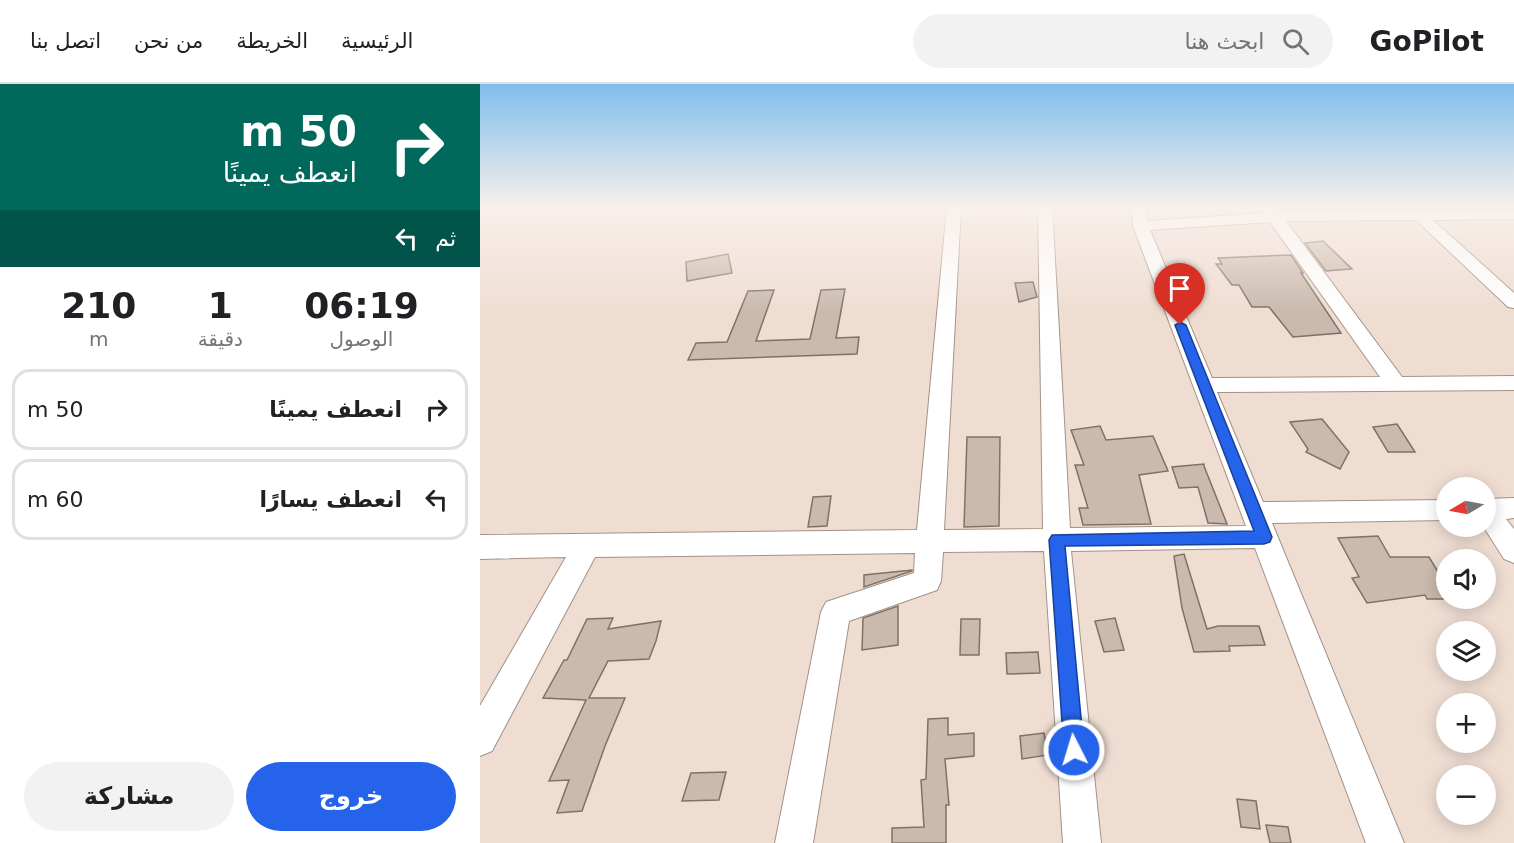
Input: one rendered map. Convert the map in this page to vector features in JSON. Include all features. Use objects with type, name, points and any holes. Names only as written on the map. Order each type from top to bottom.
[{"type":"street","points":[[794,843],[836,612],[927,581],[951,241]]},
{"type":"street","points":[[1046,241],[1057,540],[1082,843]]},
{"type":"street","points":[[1150,241],[1384,843]]},
{"type":"street","points":[[1292,241],[1396,384]]},
{"type":"street","points":[[1447,241],[1514,303]]},
{"type":"street","points":[[1495,286],[1514,286]]},
{"type":"street","points":[[1204,385],[1514,383]]},
{"type":"street","points":[[1496,509],[1514,508]]},
{"type":"street","points":[[480,547],[1057,540],[1436,511]]},
{"type":"street","points":[[1496,525],[1514,551]]},
{"type":"street","points":[[480,738],[587,546]]},
{"type":"building","points":[[1323,241],[1352,269],[1326,271],[1305,243]]},
{"type":"building","points":[[728,254],[732,273],[687,281],[686,262]]},
{"type":"building","points":[[1291,255],[1341,333],[1293,337],[1269,307],[1252,307],[1239,285],[1232,285],[1216,264],[1222,264],[1218,258]]},
{"type":"building","points":[[1033,282],[1037,297],[1019,302],[1015,283]]},
{"type":"building","points":[[845,289],[836,338],[859,337],[857,354],[688,360],[696,343],[727,342],[748,291],[774,290],[756,341],[810,339],[821,290]]},
{"type":"building","points":[[1322,419],[1349,452],[1340,469],[1306,452],[1308,449],[1290,422]]},
{"type":"building","points":[[1397,424],[1415,452],[1388,452],[1373,427]]},
{"type":"building","points":[[1100,426],[1106,440],[1153,436],[1168,471],[1139,475],[1151,524],[1083,525],[1079,508],[1088,508],[1075,465],[1084,465],[1071,430]]},
{"type":"building","points":[[967,437],[1000,437],[999,526],[964,527]]},
{"type":"building","points":[[1204,464],[1227,524],[1208,523],[1198,487],[1179,488],[1172,467]]},
{"type":"building","points":[[831,496],[827,526],[808,527],[813,497]]},
{"type":"building","points":[[1378,536],[1390,557],[1429,557],[1436,569],[1436,599],[1427,599],[1425,595],[1367,603],[1352,578],[1359,577],[1338,538]]},
{"type":"building","points":[[1184,554],[1207,629],[1218,626],[1259,626],[1265,645],[1229,646],[1230,651],[1194,652],[1182,608],[1174,556]]},
{"type":"building","points":[[912,571],[864,587],[864,575]]},
{"type":"building","points":[[898,606],[898,645],[862,650],[863,618]]},
{"type":"building","points":[[613,618],[608,629],[661,621],[649,659],[608,661],[589,698],[625,698],[582,811],[557,813],[569,780],[549,781],[586,700],[543,698],[564,660],[567,660],[587,619]]},
{"type":"building","points":[[1115,618],[1124,650],[1104,652],[1095,621]]},
{"type":"building","points":[[961,619],[980,619],[979,655],[960,655]]},
{"type":"building","points":[[1038,652],[1040,673],[1007,674],[1006,653]]},
{"type":"building","points":[[948,718],[948,735],[974,733],[974,756],[945,759],[949,805],[946,805],[946,843],[892,843],[892,828],[924,827],[921,780],[926,779],[928,719]]},
{"type":"building","points":[[1044,733],[1048,755],[1022,759],[1020,736]]},
{"type":"building","points":[[726,772],[719,800],[682,801],[691,773]]},
{"type":"building","points":[[1237,799],[1256,801],[1260,829],[1241,827]]},
{"type":"building","points":[[1266,825],[1288,827],[1291,843],[1270,843]]},
{"type":"route","points":[[1074,750],[1057,540],[1264,537],[1180,325]]}]
